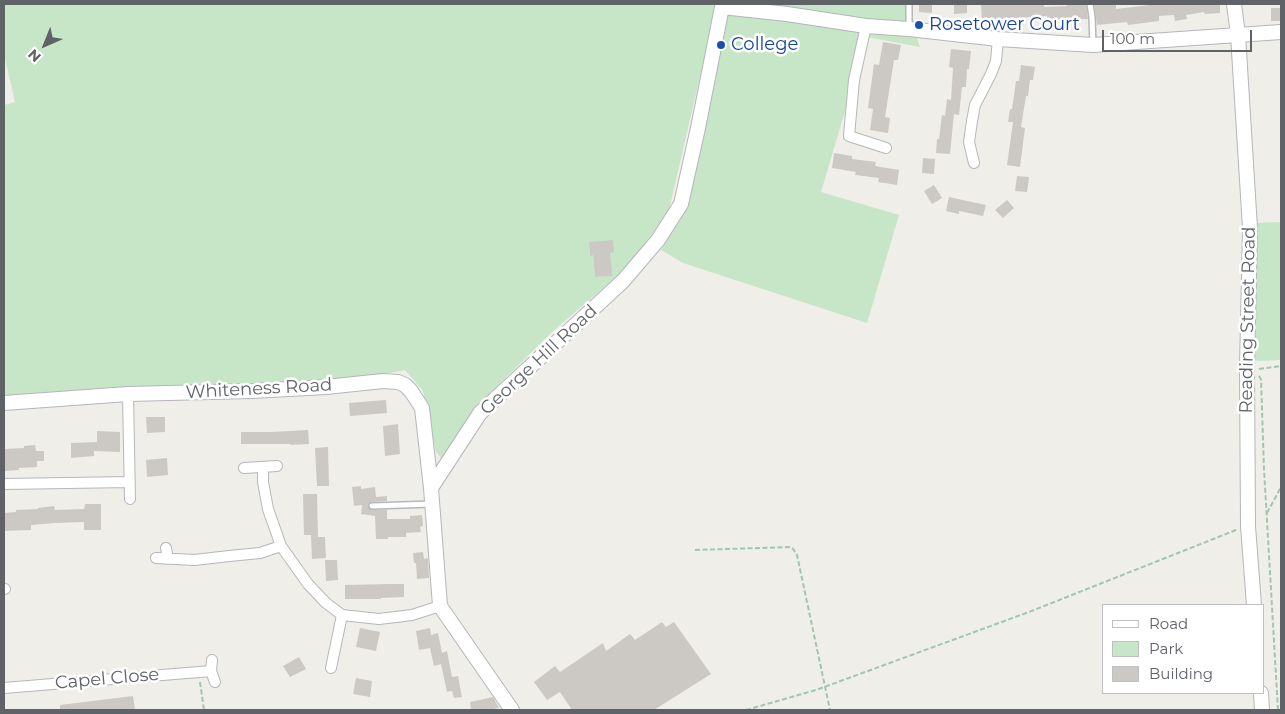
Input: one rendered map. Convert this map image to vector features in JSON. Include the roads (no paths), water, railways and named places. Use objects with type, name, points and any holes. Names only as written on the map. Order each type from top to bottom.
[{"type":"street","name":"Reading Street Road","points":[[1234,4],[1238,35],[1250,228],[1247,368],[1248,526],[1254,604]]},
{"type":"street","points":[[716,5],[866,26],[998,39],[1093,45],[1281,32]]},
{"type":"street","name":"George Hill Road","points":[[431,488],[480,413],[623,281],[658,240],[681,204],[698,128],[716,5]]},
{"type":"street","points":[[866,26],[854,80],[850,136],[886,148]]},
{"type":"street","points":[[974,163],[969,142],[975,105],[996,61],[998,39]]},
{"type":"street","name":"Whiteness Road","points":[[4,403],[128,394],[252,391],[326,387],[383,381],[398,382],[412,391],[422,408],[431,488]]},
{"type":"street","points":[[128,394],[130,499]]},
{"type":"street","points":[[244,468],[277,466]]},
{"type":"street","points":[[262,467],[268,509],[281,546],[308,584],[326,603],[342,615],[379,619],[412,615],[440,606]]},
{"type":"street","points":[[4,484],[129,482]]},
{"type":"street","points":[[431,488],[440,606],[512,710]]},
{"type":"street","points":[[156,558],[195,560],[260,553],[281,546]]},
{"type":"street","points":[[166,548],[168,558]]},
{"type":"street","points":[[331,668],[342,615]]},
{"type":"street","points":[[212,660],[211,671],[215,682]]},
{"type":"street","name":"Capel Close","points":[[4,688],[211,671]]},
{"type":"street","points":[[1261,694],[1262,710]]},
{"type":"lane","points":[[909,4],[909,29]]},
{"type":"lane","points":[[1090,4],[1093,45]]},
{"type":"lane","points":[[372,506],[432,504]]},
{"type":"place","name":"Rosetower Court","points":[[919,25]]},
{"type":"place","name":"College","points":[[721,45]]}]
